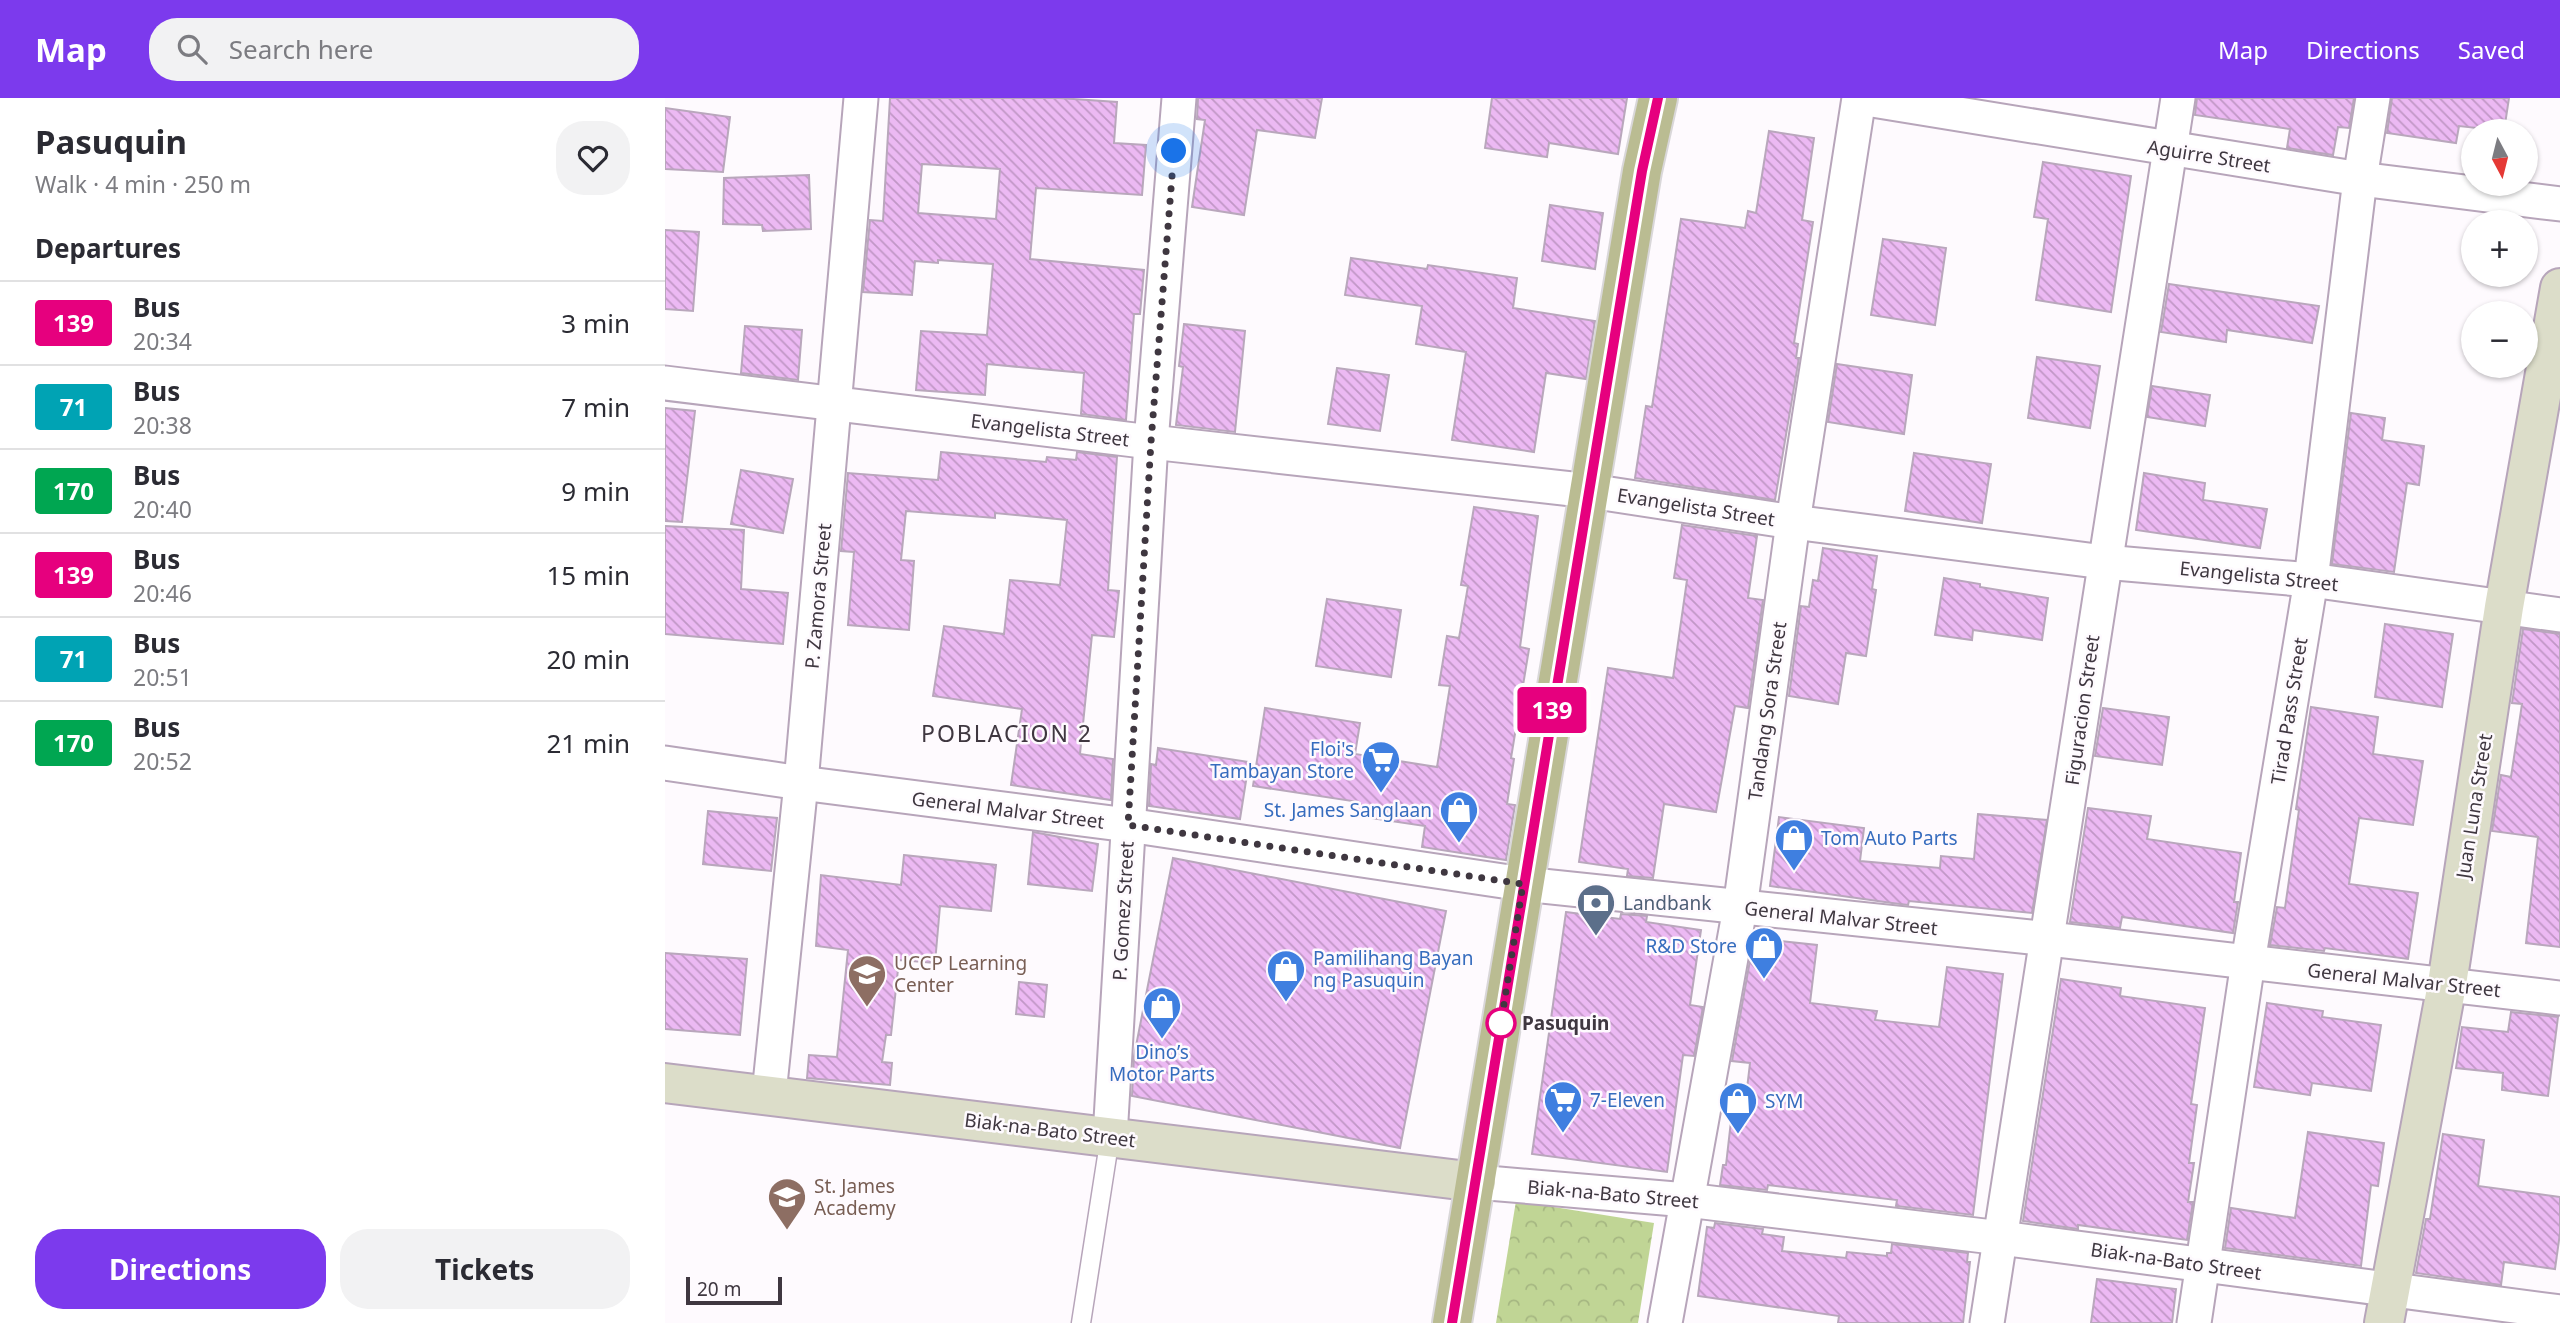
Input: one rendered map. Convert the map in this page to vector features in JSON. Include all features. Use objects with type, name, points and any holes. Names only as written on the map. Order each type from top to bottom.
[{"type":"main road","points":[[1452,1323],[1642,171],[1658,98]]},
{"type":"street","name":"P. Zamora Street","points":[[769,1094],[801,783],[861,98]]},
{"type":"street","name":"P. Gomez Street","points":[[1110,1137],[1151,442],[1179,98]]},
{"type":"street","name":"Aguirre Street","points":[[1859,98],[2360,180],[2560,204]]},
{"type":"street","name":"Tandang Sora Street","points":[[1665,1323],[1740,908],[1793,522],[1859,98]]},
{"type":"street","name":"Figuracion Street","points":[[1987,1323],[2049,939],[2104,562],[2178,98]]},
{"type":"street","name":"Tirad Pass Street","points":[[2194,1323],[2248,962],[2311,580],[2360,180],[2373,98]]},
{"type":"street","name":"Juan Luna Street","points":[[2387,1307],[2447,984],[2504,607],[2560,288]]},
{"type":"street","name":"Evangelista Street","points":[[665,383],[1151,442],[1590,491],[1793,522],[2104,562],[2311,580],[2560,615]]},
{"type":"street","name":"General Malvar Street","points":[[665,763],[1128,825],[1523,884],[2049,939],[2560,998]]},
{"type":"street","name":"Biak-na-Bato Street","points":[[665,1083],[1476,1182],[1687,1200],[2201,1264],[2387,1307],[2560,1312]]},
{"type":"lane","points":[[1081,1323],[1110,1137]]},
{"type":"green space","points":[[1516,1201],[1654,1223],[1638,1323],[1496,1323]]},
{"type":"building","points":[[890,98],[1059,98],[1117,102],[1114,143],[1146,145],[1142,195],[1036,188],[1030,259],[1144,270],[1140,314],[1134,314],[1126,420],[1081,414],[1084,373],[987,364],[985,395],[916,390],[921,331],[987,335],[993,264],[915,261],[912,295],[863,292],[870,220],[883,221]],"holes":[[[922,164],[1000,169],[996,219],[918,213]]]},
{"type":"building","points":[[1198,98],[1322,98],[1315,138],[1257,130],[1244,215],[1192,207],[1205,120],[1197,119]]},
{"type":"building","points":[[1492,98],[1627,98],[1618,154],[1549,143],[1547,157],[1485,148]]},
{"type":"building","points":[[2197,98],[2354,98],[2349,128],[2338,127],[2333,155],[2287,148],[2290,129],[2195,115]]},
{"type":"building","points":[[2392,98],[2509,98],[2506,119],[2461,119],[2456,143],[2387,133]]},
{"type":"building","points":[[665,108],[730,117],[723,172],[665,169]]},
{"type":"building","points":[[1769,131],[1814,138],[1802,220],[1813,222],[1794,343],[1798,344],[1796,358],[1799,358],[1775,500],[1635,478],[1646,406],[1652,407],[1681,219],[1745,228],[1748,211],[1756,213]]},
{"type":"building","points":[[2043,162],[2131,176],[2111,312],[2036,300],[2048,219],[2034,217]]},
{"type":"building","points":[[809,175],[811,229],[763,231],[762,225],[723,224],[724,178]]},
{"type":"building","points":[[1550,205],[1603,213],[1595,269],[1542,261]]},
{"type":"building","points":[[665,230],[699,232],[693,311],[665,309]]},
{"type":"building","points":[[1883,239],[1946,248],[1935,325],[1871,315]]},
{"type":"building","points":[[1351,258],[1427,269],[1428,265],[1517,278],[1513,308],[1595,321],[1586,379],[1546,373],[1534,452],[1452,440],[1466,352],[1416,344],[1422,306],[1345,295]]},
{"type":"building","points":[[2169,284],[2319,306],[2312,343],[2227,330],[2226,342],[2161,332]]},
{"type":"building","points":[[1184,324],[1245,331],[1235,432],[1176,425],[1183,367],[1179,366]]},
{"type":"building","points":[[745,326],[802,330],[798,380],[741,373]]},
{"type":"building","points":[[2037,357],[2100,366],[2090,428],[2028,418]]},
{"type":"building","points":[[1837,364],[1912,375],[1904,434],[1828,422]]},
{"type":"building","points":[[1337,368],[1389,375],[1380,431],[1328,424]]},
{"type":"building","points":[[2152,386],[2210,395],[2205,426],[2147,417]]},
{"type":"building","points":[[665,408],[695,411],[682,522],[665,521]]},
{"type":"building","points":[[2351,413],[2385,418],[2382,440],[2424,446],[2419,485],[2407,483],[2394,572],[2332,564]]},
{"type":"building","points":[[941,452],[1046,462],[1047,457],[1076,460],[1077,452],[1117,457],[1108,590],[1119,591],[1114,637],[1092,635],[1080,754],[1113,759],[1111,800],[1011,785],[1022,709],[933,696],[944,626],[1004,634],[1010,580],[1060,585],[1067,520],[995,513],[995,518],[906,511],[901,560],[914,561],[909,630],[848,625],[854,552],[841,551],[848,473],[938,480]]},
{"type":"building","points":[[1914,453],[1991,464],[1982,523],[1905,511]]},
{"type":"building","points":[[741,470],[793,479],[783,533],[731,524]]},
{"type":"building","points":[[2144,473],[2205,483],[2203,500],[2267,509],[2260,548],[2136,530]]},
{"type":"building","points":[[1474,507],[1538,516],[1520,647],[1529,649],[1511,758],[1514,759],[1507,804],[1515,805],[1506,860],[1422,847],[1425,826],[1357,816],[1359,802],[1253,786],[1265,708],[1360,723],[1355,754],[1437,767],[1450,686],[1439,685],[1447,636],[1459,638],[1468,586],[1461,585]]},
{"type":"building","points":[[1682,525],[1757,536],[1748,598],[1763,600],[1748,708],[1735,706],[1716,812],[1664,804],[1653,878],[1627,876],[1628,869],[1579,862],[1608,668],[1673,678],[1687,580],[1674,578]]},
{"type":"building","points":[[665,526],[744,530],[741,589],[788,593],[783,644],[665,634]]},
{"type":"building","points":[[1823,548],[1877,556],[1872,589],[1876,590],[1866,656],[1846,653],[1838,704],[1789,696],[1801,606],[1809,607],[1813,580],[1818,581]]},
{"type":"building","points":[[1944,578],[2048,598],[2042,640],[1973,630],[1972,640],[1935,635]]},
{"type":"building","points":[[1327,599],[1401,610],[1391,677],[1316,666]]},
{"type":"building","points":[[2385,624],[2453,634],[2442,707],[2375,697]]},
{"type":"building","points":[[2523,629],[2560,634],[2560,947],[2526,943],[2538,837],[2492,831],[2501,775],[2511,777],[2522,704],[2512,703]]},
{"type":"building","points":[[2311,707],[2378,717],[2373,754],[2423,761],[2413,825],[2359,818],[2349,884],[2418,893],[2408,959],[2325,948],[2324,951],[2270,945],[2277,907],[2285,908]]},
{"type":"building","points":[[2103,708],[2169,717],[2162,765],[2095,756]]},
{"type":"building","points":[[1158,748],[1249,762],[1240,819],[1149,806],[1151,764],[1156,765]]},
{"type":"building","points":[[2088,808],[2151,816],[2147,839],[2241,853],[2233,933],[2122,917],[2120,928],[2070,922]]},
{"type":"building","points":[[708,811],[777,818],[771,871],[703,864]]},
{"type":"building","points":[[1978,814],[2047,820],[2032,913],[1909,901],[1908,905],[1770,886],[1779,817],[1864,828],[1860,861],[1940,868],[1941,856],[1974,859]]},
{"type":"building","points":[[1033,832],[1098,844],[1092,891],[1028,884]]},
{"type":"building","points":[[904,855],[996,865],[991,911],[940,906],[935,963],[899,960],[891,1035],[886,1035],[882,1062],[892,1063],[890,1085],[807,1078],[809,1055],[837,1057],[848,950],[816,946],[821,875],[901,885]]},
{"type":"building","name":"Pamilihang Bayan ng Pasuquin","points":[[1173,858],[1446,911],[1400,1148],[1132,1096],[1134,1056]]},
{"type":"building","points":[[1566,912],[1620,919],[1621,914],[1647,916],[1646,922],[1701,930],[1690,1005],[1703,1007],[1694,1056],[1683,1055],[1667,1172],[1532,1154]]},
{"type":"building","points":[[1754,938],[1817,945],[1810,1003],[1877,1011],[1875,1020],[1939,1027],[1947,967],[2003,974],[1973,1215],[1896,1206],[1897,1200],[1768,1185],[1767,1190],[1720,1185],[1723,1165],[1726,1165],[1731,1121],[1743,1123],[1750,1063],[1732,1061]]},
{"type":"building","points":[[665,953],[747,959],[740,1035],[665,1029]]},
{"type":"building","points":[[2061,979],[2121,988],[2120,996],[2205,1008],[2191,1104],[2197,1105],[2189,1163],[2194,1163],[2188,1202],[2193,1202],[2187,1240],[2078,1225],[2078,1229],[2023,1221]]},
{"type":"building","points":[[1019,982],[1047,985],[1044,1017],[1016,1014]]},
{"type":"building","points":[[2267,1003],[2323,1011],[2322,1017],[2381,1025],[2371,1091],[2312,1083],[2310,1095],[2254,1087]]},
{"type":"building","points":[[2511,1012],[2558,1017],[2548,1096],[2502,1090],[2503,1073],[2456,1068],[2462,1027],[2508,1032]]},
{"type":"building","points":[[2308,1132],[2384,1143],[2378,1186],[2371,1185],[2361,1266],[2225,1248],[2231,1208],[2295,1218]]},
{"type":"building","points":[[2443,1134],[2484,1140],[2478,1186],[2560,1197],[2560,1233],[2555,1269],[2504,1262],[2501,1285],[2416,1273],[2426,1219],[2430,1219]]},
{"type":"building","points":[[1715,1223],[1763,1229],[1762,1234],[1784,1237],[1782,1251],[1846,1258],[1847,1252],[1887,1256],[1887,1253],[1891,1253],[1892,1244],[1968,1253],[1967,1262],[1970,1262],[1963,1323],[1838,1323],[1839,1316],[1698,1296],[1707,1227],[1714,1228]]},
{"type":"building","points":[[2097,1279],[2176,1289],[2172,1323],[2091,1323]]},
{"type":"bus line","name":"139","points":[[1452,1323],[1642,171],[1658,98]]},
{"type":"place","name":"Floi's Tambayan Store","points":[[1381,794]]},
{"type":"place","name":"St. James Sanglaan","points":[[1459,844]]},
{"type":"place","name":"Tom Auto Parts","points":[[1794,872]]},
{"type":"place","name":"Landbank","points":[[1596,937]]},
{"type":"place","name":"R&D Store","points":[[1764,980]]},
{"type":"place","name":"Pamilihang Bayan ng Pasuquin","points":[[1286,1003]]},
{"type":"place","name":"UCCP Learning Center","points":[[867,1008]]},
{"type":"place","name":"Pasuquin","points":[[1501,1023]]},
{"type":"place","name":"Dino’s Motor Parts","points":[[1162,1040]]},
{"type":"place","name":"7-Eleven","points":[[1563,1134]]},
{"type":"place","name":"SYM","points":[[1738,1135]]},
{"type":"place","name":"St. James Academy","points":[[787,1231]]},
{"type":"district","name":"POBLACION 2","points":[[1007,734]]},
{"type":"route","points":[[1174,151],[1151,442],[1128,825],[1523,884],[1501,1023]]}]
